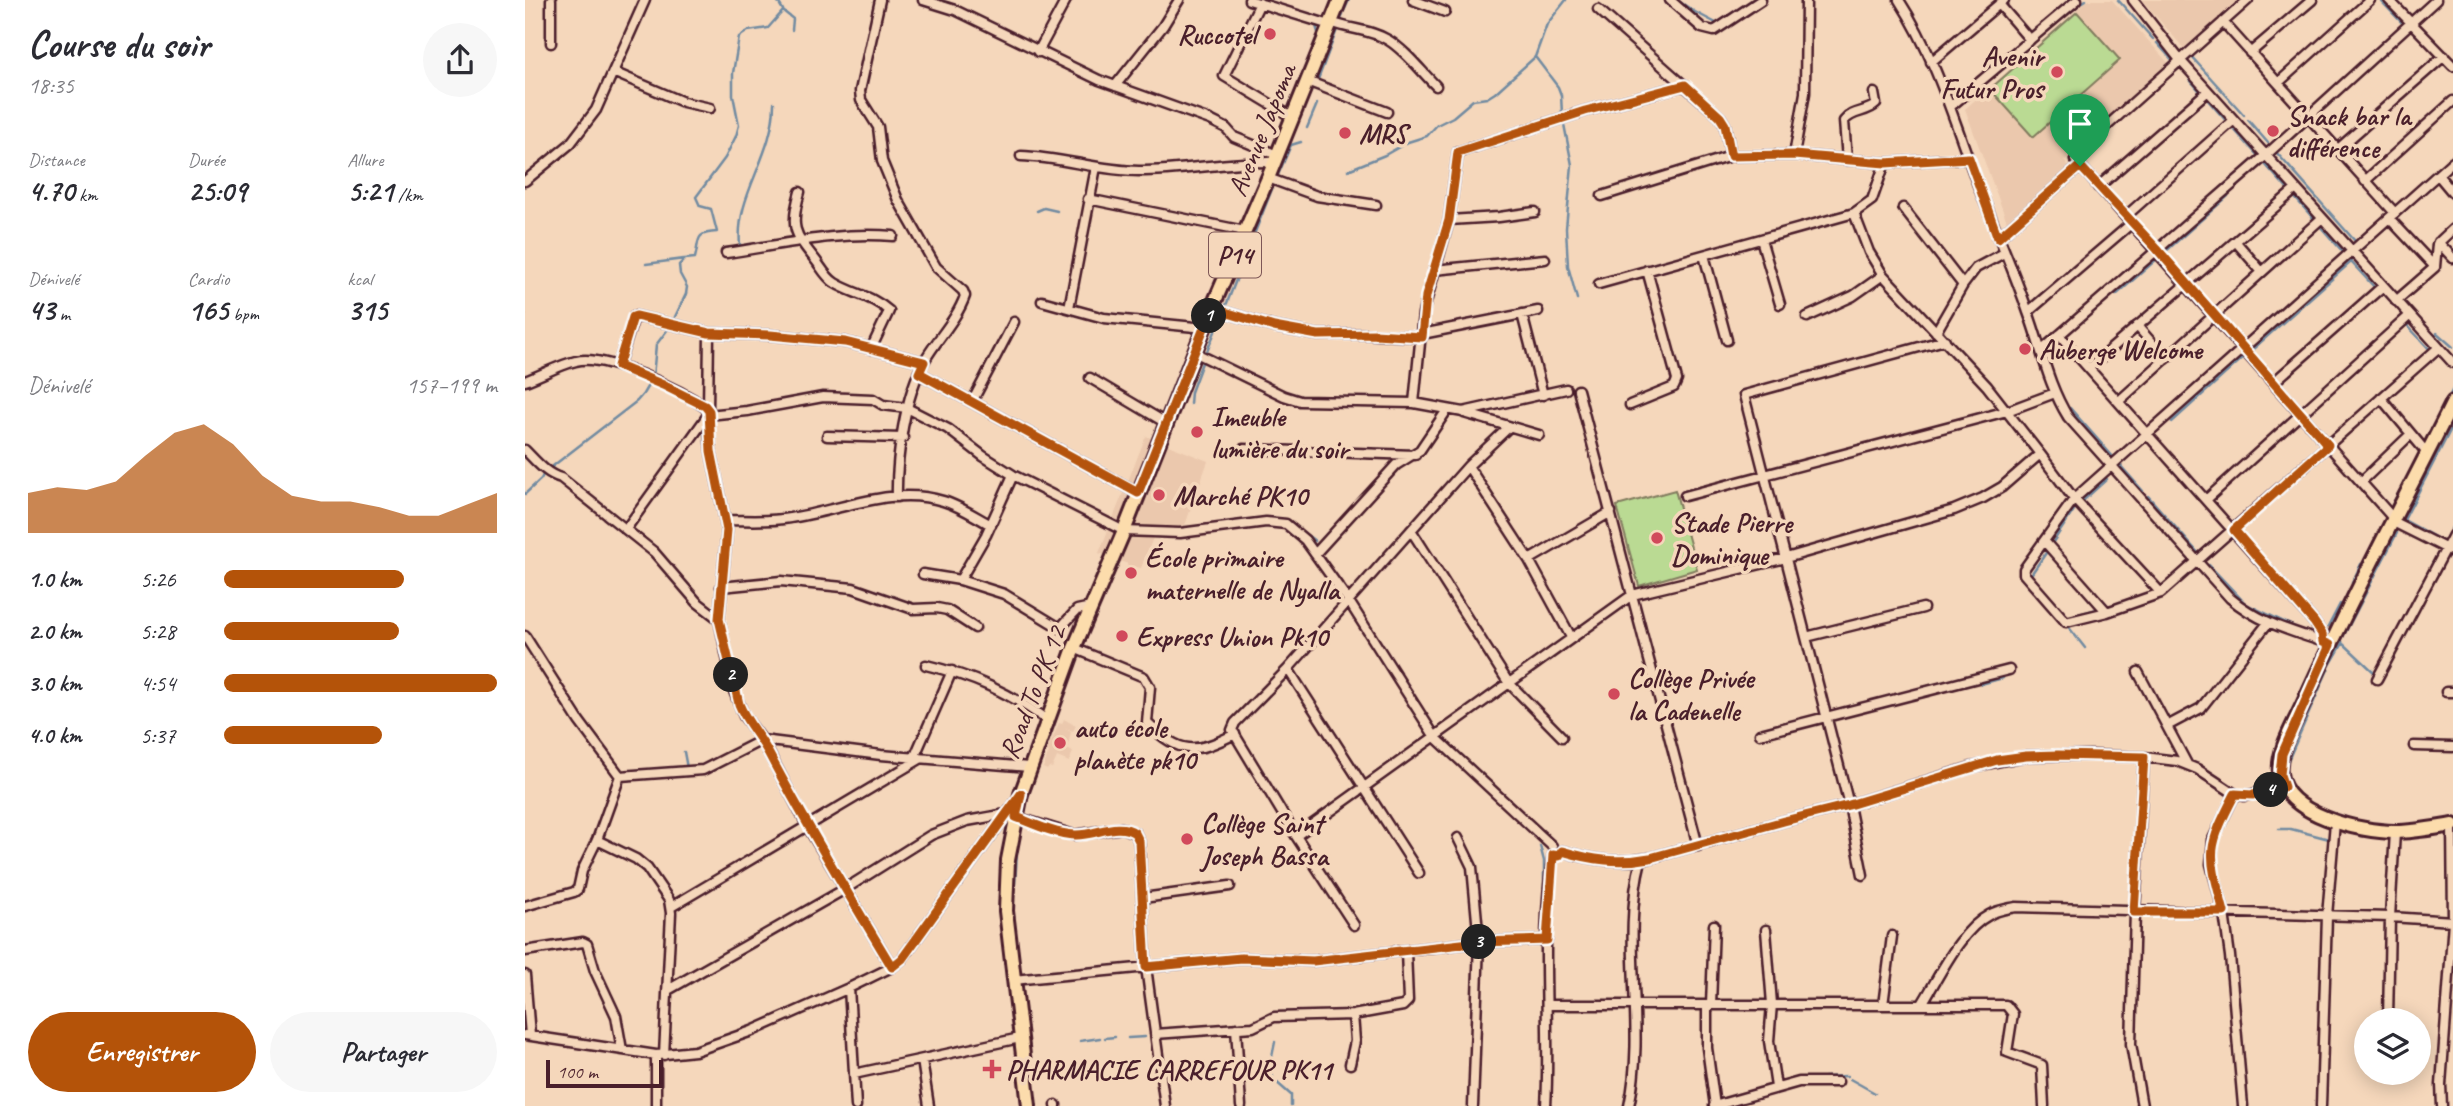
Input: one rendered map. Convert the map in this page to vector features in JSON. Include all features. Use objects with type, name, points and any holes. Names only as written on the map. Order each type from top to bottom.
[{"type":"main road","name":"Avenue Japoma","points":[[1131,511],[1340,0]]},
{"type":"main road","points":[[2453,402],[2326,643],[2282,754],[2280,775],[2284,787],[2304,807],[2358,828],[2395,832],[2453,825]]},
{"type":"main road","name":"Road To PK 12","points":[[1029,1106],[1005,895],[1011,816],[1074,648],[1131,511]]},
{"type":"street","points":[[551,0],[551,43]]},
{"type":"street","points":[[525,181],[570,144],[596,110],[645,0]]},
{"type":"street","points":[[880,0],[860,91],[861,100],[878,127],[882,161],[914,231],[936,267],[965,296],[924,362],[907,408],[896,475],[897,497]]},
{"type":"street","points":[[923,0],[955,10],[1038,52],[1115,86],[1210,120],[1226,128],[1234,137],[1276,158]]},
{"type":"street","points":[[1038,52],[1066,0]]},
{"type":"street","points":[[1115,86],[1164,26],[1179,0]]},
{"type":"street","points":[[1249,0],[1350,29],[1355,28],[1387,40],[1436,86]]},
{"type":"street","points":[[1413,0],[1445,12]]},
{"type":"street","points":[[1670,0],[1708,31],[1720,28],[1746,4],[1761,0]]},
{"type":"street","points":[[1794,155],[1805,93],[1806,0]]},
{"type":"street","points":[[1899,0],[1913,22],[1950,107],[2028,312],[2055,393],[2069,416],[2243,609],[2268,623],[2326,643]]},
{"type":"street","points":[[1950,107],[2077,0]]},
{"type":"street","points":[[2133,0],[2180,60],[2453,363]]},
{"type":"street","points":[[2248,0],[2080,150],[2075,160],[2157,249],[2391,519],[2449,550]]},
{"type":"street","points":[[2251,53],[2312,0]]},
{"type":"street","points":[[2278,83],[2370,0]]},
{"type":"street","points":[[2389,0],[2453,66]]},
{"type":"street","points":[[2041,351],[2266,156],[2437,0]]},
{"type":"street","points":[[1931,62],[2001,2],[2030,40]]},
{"type":"street","points":[[1260,4],[1224,76],[1292,117]]},
{"type":"street","points":[[1598,9],[1720,117],[1725,125],[1731,156]]},
{"type":"street","points":[[2223,22],[2365,181],[2435,267]]},
{"type":"street","points":[[2337,150],[2444,56]]},
{"type":"street","points":[[613,72],[675,99],[710,108]]},
{"type":"street","points":[[1307,81],[1387,112]]},
{"type":"street","points":[[1414,403],[1425,304],[1449,220],[1456,154],[1460,150],[1585,111],[1685,85]]},
{"type":"street","points":[[2098,187],[2208,91]]},
{"type":"street","points":[[1847,160],[1844,121],[1858,111],[1872,108],[1875,104],[1874,93]]},
{"type":"street","points":[[2365,181],[2453,101]]},
{"type":"street","points":[[2028,312],[2234,120]]},
{"type":"street","points":[[1602,196],[1731,156],[1794,155],[1885,163],[1969,158]]},
{"type":"street","points":[[1021,156],[1137,171],[1276,158]]},
{"type":"street","points":[[2438,348],[2161,593],[2069,622],[2062,620],[2023,571],[2074,499],[2453,161]]},
{"type":"street","points":[[1599,284],[1854,213],[1873,200],[1885,163]]},
{"type":"street","points":[[1998,238],[2080,166]]},
{"type":"street","points":[[1069,308],[1095,167]]},
{"type":"street","points":[[2438,175],[2453,193]]},
{"type":"street","points":[[1268,178],[1317,196],[1376,205]]},
{"type":"street","points":[[2089,368],[2296,189]]},
{"type":"street","points":[[800,192],[795,228],[800,242],[834,282],[866,295],[889,311],[871,349]]},
{"type":"street","points":[[1088,199],[1245,231]]},
{"type":"street","points":[[1903,208],[1963,285]]},
{"type":"street","points":[[1449,220],[1499,218],[1535,212]]},
{"type":"street","points":[[1854,213],[1869,252],[1884,275],[1987,386],[2074,499],[2161,593]]},
{"type":"street","points":[[2119,401],[2322,218]]},
{"type":"street","points":[[2396,301],[2435,267],[2438,242],[2453,229]]},
{"type":"street","points":[[726,253],[827,236],[893,236]]},
{"type":"street","points":[[1761,239],[1780,304]]},
{"type":"street","points":[[2236,242],[2262,272]]},
{"type":"street","points":[[2438,242],[2453,258]]},
{"type":"street","points":[[1936,332],[1976,268],[2004,253]]},
{"type":"street","points":[[1704,254],[1727,340]]},
{"type":"street","points":[[1434,270],[1545,259]]},
{"type":"street","points":[[1630,405],[1674,387],[1678,380],[1647,270]]},
{"type":"street","points":[[1807,317],[1853,296],[1884,275]]},
{"type":"street","points":[[2274,383],[2383,286]]},
{"type":"street","points":[[1042,301],[1104,318],[1205,328]]},
{"type":"street","points":[[1212,308],[1274,327],[1318,335],[1422,335],[1538,311]]},
{"type":"street","points":[[1522,314],[1543,395]]},
{"type":"street","points":[[618,366],[635,316],[709,333],[826,339],[924,362]]},
{"type":"street","points":[[2207,499],[2409,316]]},
{"type":"street","points":[[972,402],[1014,322]]},
{"type":"street","points":[[2137,326],[2166,359]]},
{"type":"street","points":[[709,333],[708,413],[711,451],[726,520],[727,539],[719,619],[739,704],[744,716],[762,740],[808,827],[892,967]]},
{"type":"street","points":[[2059,335],[2314,622],[2326,643]]},
{"type":"street","points":[[1863,875],[1849,805],[1744,395],[1945,340]]},
{"type":"street","points":[[1196,353],[1284,396],[1300,401],[1414,403],[1463,412],[1539,435]]},
{"type":"street","points":[[525,381],[577,360],[595,359],[663,385],[705,406],[708,413]]},
{"type":"street","points":[[919,373],[1138,493]]},
{"type":"street","points":[[1090,378],[1166,423]]},
{"type":"street","points":[[1463,412],[1566,389]]},
{"type":"street","points":[[1577,390],[1698,846]]},
{"type":"street","points":[[1685,496],[2007,411],[2055,393]]},
{"type":"street","points":[[708,413],[747,411],[823,397],[873,399],[883,405],[907,408],[948,429],[1013,475],[1124,531],[1180,533],[1276,522],[1286,524],[1296,531],[1315,554],[1348,600],[1435,737],[1559,856],[1562,851],[1601,861],[1640,860],[1849,805],[1997,760],[2026,756],[2144,757],[2187,764],[2235,794],[2253,795],[2284,787]]},
{"type":"street","points":[[2381,398],[2427,453]]},
{"type":"street","points":[[1315,554],[1397,465],[1415,455],[1447,410]]},
{"type":"street","points":[[626,528],[708,413]]},
{"type":"street","points":[[1354,925],[1296,836],[1235,734],[1235,723],[1288,668],[1468,466],[1509,427]]},
{"type":"street","points":[[2361,482],[2411,434]]},
{"type":"street","points":[[827,436],[903,439]]},
{"type":"street","points":[[1243,449],[1415,455]]},
{"type":"street","points":[[525,450],[545,470],[561,478],[655,552],[697,602],[719,619]]},
{"type":"street","points":[[1296,836],[1632,595],[1786,558],[1970,505],[2002,487],[2040,454]]},
{"type":"street","points":[[1468,466],[1529,560],[1571,637]]},
{"type":"street","points":[[960,580],[991,525],[1013,475]]},
{"type":"street","points":[[726,520],[791,518],[897,497],[945,501],[991,525]]},
{"type":"street","points":[[1529,560],[1611,512]]},
{"type":"street","points":[[1411,530],[1508,682],[1562,737]]},
{"type":"street","points":[[2377,679],[2449,550],[2453,535]]},
{"type":"street","points":[[2045,542],[2107,612]]},
{"type":"street","points":[[923,574],[960,580],[1004,594],[1061,628],[1077,610],[1091,607]]},
{"type":"street","points":[[721,587],[781,581],[853,588],[913,609],[947,610],[975,628]]},
{"type":"street","points":[[1806,637],[1923,608]]},
{"type":"street","points":[[2167,726],[2201,708],[2268,623]]},
{"type":"street","points":[[525,636],[579,721],[620,776]]},
{"type":"street","points":[[1074,648],[1144,677],[1150,687],[1147,723],[1176,744],[1184,748],[1201,749],[1235,734]]},
{"type":"street","points":[[926,665],[979,680],[1011,696],[1047,720]]},
{"type":"street","points":[[1288,668],[1419,873]]},
{"type":"street","points":[[1760,734],[2009,670]]},
{"type":"street","points":[[671,907],[917,759],[952,671]]},
{"type":"street","points":[[2138,672],[2187,764]]},
{"type":"street","points":[[620,776],[703,770],[762,740],[917,759],[1029,767]]},
{"type":"street","points":[[2414,746],[2453,747]]},
{"type":"street","points":[[2142,1106],[2131,1044],[2134,912],[2144,757]]},
{"type":"street","points":[[525,906],[576,891],[620,776]]},
{"type":"street","points":[[2235,794],[2217,829],[2211,851],[2211,864],[2224,912],[2235,998],[2243,1106]]},
{"type":"street","points":[[525,975],[527,1035],[660,1055],[718,1045],[892,967],[902,959],[1011,816]]},
{"type":"street","points":[[668,989],[845,889],[931,835],[967,821],[1011,816],[1074,835],[1130,829],[1139,841],[1146,967],[1165,1106]]},
{"type":"street","points":[[2321,1106],[2327,916],[2335,821]]},
{"type":"street","points":[[2442,1106],[2441,1085],[2453,921],[2453,825]]},
{"type":"street","points":[[2388,1008],[2395,832]]},
{"type":"street","points":[[1458,838],[1472,867],[1479,942],[1473,1106]]},
{"type":"street","points":[[597,840],[642,863],[658,883],[671,907],[668,989],[656,1106]]},
{"type":"street","points":[[1546,1106],[1547,940],[1552,851]]},
{"type":"street","points":[[1629,1106],[1636,1059],[1633,897],[1640,860]]},
{"type":"street","points":[[1143,898],[1230,886]]},
{"type":"street","points":[[1922,1004],[1962,940],[1987,916],[2016,907],[2453,921]]},
{"type":"street","points":[[1714,925],[1707,1048],[1714,1106],[1798,1082],[1838,1082]]},
{"type":"street","points":[[1766,930],[1772,1004],[1769,1041],[1776,1087]]},
{"type":"street","points":[[1883,1004],[1892,936]]},
{"type":"street","points":[[1013,980],[1241,958],[1313,961],[1479,942],[1547,940]]},
{"type":"street","points":[[525,951],[583,942],[587,944],[595,971],[616,1016],[622,1050]]},
{"type":"street","points":[[1155,1034],[1253,1027],[1274,1017],[1353,1015],[1406,1004],[1406,950]]},
{"type":"street","points":[[849,988],[856,1106]]},
{"type":"street","points":[[1548,1005],[2002,1005],[2009,1007],[2013,1018],[2007,1052],[2042,1065],[2044,1106]]},
{"type":"street","points":[[1350,1063],[1355,1041],[1353,1015]]},
{"type":"street","points":[[1235,1028],[1241,1106]]},
{"type":"street","points":[[854,1074],[1020,1038]]},
{"type":"street","points":[[922,1059],[929,1106]]},
{"type":"shaded area","points":[[2088,0],[2112,0],[2170,65],[2064,161],[2072,171],[2009,227],[1965,109]]},
{"type":"shaded area","points":[[2142,0],[2244,0],[2187,52]]},
{"type":"shaded area","name":"Marché PK10","points":[[1146,436],[1208,461],[1184,528],[1157,528],[1141,568],[1132,566],[1137,572],[1134,580],[1124,577],[1128,564],[1099,553]]},
{"type":"shaded area","name":"auto école planète pk10","points":[[1064,719],[1076,726],[1073,731],[1065,728],[1071,732],[1067,749],[1073,752],[1069,762],[1057,757],[1052,768],[1047,770],[1043,768],[1049,752],[1047,751],[1059,723],[1062,724]]},
{"type":"green space","name":"Avenir Futur Pros","points":[[2077,12],[2120,60],[2033,137],[1990,89]]},
{"type":"green space","name":"Stade Pierre Dominique","points":[[1675,490],[1697,569],[1639,586],[1617,506]]},
{"type":"waterway","points":[[777,0],[783,10]]},
{"type":"waterway","points":[[1344,11],[1349,0]]},
{"type":"waterway","points":[[1348,170],[1427,136],[1437,125],[1453,117],[1473,100],[1487,98],[1495,93],[1535,57],[1547,24],[1566,0]]},
{"type":"waterway","points":[[1677,0],[1716,23]]},
{"type":"waterway","points":[[2118,0],[2153,39]]},
{"type":"waterway","points":[[2380,0],[2405,26]]},
{"type":"waterway","points":[[783,11],[793,19],[792,30]]},
{"type":"waterway","points":[[549,469],[637,401],[653,377],[656,345],[671,325],[686,294],[687,287],[680,274],[679,265],[685,259],[695,258],[701,236],[717,232],[711,209],[700,206],[696,197],[725,158],[739,125],[733,95],[733,73],[739,37],[748,31],[768,28],[783,11]]},
{"type":"waterway","points":[[1339,23],[1343,15]]},
{"type":"waterway","points":[[1290,109],[1319,36],[1316,26]]},
{"type":"waterway","points":[[1317,82],[1338,27]]},
{"type":"waterway","points":[[2157,43],[2174,62]]},
{"type":"waterway","points":[[2190,55],[2244,115]]},
{"type":"waterway","points":[[1536,58],[1561,95],[1572,165],[1566,228],[1568,266],[1577,299]]},
{"type":"waterway","points":[[2190,80],[2228,123]]},
{"type":"waterway","points":[[740,245],[743,209],[768,141],[774,103]]},
{"type":"waterway","points":[[1307,128],[1317,104]]},
{"type":"waterway","points":[[2248,120],[2268,143]]},
{"type":"waterway","points":[[2230,125],[2258,156]]},
{"type":"waterway","points":[[1274,147],[1279,134]]},
{"type":"waterway","points":[[1278,175],[1291,145],[1301,142]]},
{"type":"waterway","points":[[2276,152],[2355,241]]},
{"type":"waterway","points":[[2079,157],[2105,186]]},
{"type":"waterway","points":[[2264,163],[2313,218]]},
{"type":"waterway","points":[[1260,182],[1266,166]]},
{"type":"waterway","points":[[1225,308],[1274,184]]},
{"type":"waterway","points":[[2165,252],[2228,196]]},
{"type":"waterway","points":[[2117,199],[2144,230]]},
{"type":"waterway","points":[[1037,211],[1044,208],[1057,211]]},
{"type":"waterway","points":[[2319,225],[2343,252]]},
{"type":"waterway","points":[[2116,295],[2158,258]]},
{"type":"waterway","points":[[646,264],[684,259]]},
{"type":"waterway","points":[[2253,349],[2351,262],[2376,289]]},
{"type":"waterway","points":[[1206,354],[1222,314]]},
{"type":"waterway","points":[[2406,324],[2431,351]]},
{"type":"waterway","points":[[2437,333],[2453,347]]},
{"type":"waterway","points":[[2172,422],[2245,356]]},
{"type":"waterway","points":[[1190,404],[1191,392],[1203,360]]},
{"type":"waterway","points":[[2424,445],[2453,389]]},
{"type":"waterway","points":[[2070,408],[2115,459]]},
{"type":"waterway","points":[[2444,542],[2404,520],[2453,425]]},
{"type":"waterway","points":[[2393,503],[2421,451]]},
{"type":"waterway","points":[[2119,464],[2143,491]]},
{"type":"waterway","points":[[525,494],[544,473]]},
{"type":"waterway","points":[[2051,545],[2076,507],[2107,479]]},
{"type":"waterway","points":[[2148,496],[2200,555]]},
{"type":"waterway","points":[[1292,524],[1315,541]]},
{"type":"waterway","points":[[2444,543],[2453,525]]},
{"type":"waterway","points":[[2286,765],[2330,665],[2343,643],[2341,641],[2397,533]]},
{"type":"waterway","points":[[2032,578],[2030,576],[2048,550]]},
{"type":"waterway","points":[[2394,639],[2437,555]]},
{"type":"waterway","points":[[2352,583],[2361,564]]},
{"type":"waterway","points":[[2209,565],[2246,604],[2299,629]]},
{"type":"waterway","points":[[2107,607],[2131,600]]},
{"type":"waterway","points":[[2328,627],[2340,604]]},
{"type":"waterway","points":[[2067,617],[2101,608]]},
{"type":"waterway","points":[[2067,625],[2085,648]]},
{"type":"waterway","points":[[2343,643],[2376,674]]},
{"type":"waterway","points":[[1981,684],[2003,678]]},
{"type":"waterway","points":[[1029,753],[1035,737]]},
{"type":"waterway","points":[[684,752],[687,768]]},
{"type":"waterway","points":[[2279,829],[2291,829],[2329,839]]},
{"type":"waterway","points":[[1015,884],[1018,838]]},
{"type":"waterway","points":[[1540,846],[1544,861],[1544,895]]},
{"type":"waterway","points":[[1523,945],[1544,945]]},
{"type":"waterway","points":[[1716,984],[1716,1003]]},
{"type":"waterway","points":[[1105,1038],[1115,1037]]},
{"type":"waterway","points":[[1128,1038],[1145,1037]]},
{"type":"waterway","points":[[1080,1041],[1100,1038]]},
{"type":"waterway","points":[[1275,1042],[1270,1066],[1272,1075],[1291,1095],[1291,1106]]},
{"type":"waterway","points":[[1824,1077],[1847,1076]]},
{"type":"waterway","points":[[1850,1079],[1875,1093]]},
{"type":"place","name":"Ruccotel","points":[[1270,34]]},
{"type":"place","name":"Avenir Futur Pros","points":[[2057,72]]},
{"type":"place","name":"Snack bar la différence","points":[[2273,131]]},
{"type":"place","name":"MRS","points":[[1345,133]]},
{"type":"place","name":"Auberge Welcome","points":[[2025,349]]},
{"type":"place","name":"Imeuble lumière du soir","points":[[1197,432]]},
{"type":"place","name":"Marché PK10","points":[[1159,495]]},
{"type":"place","name":"Stade Pierre Dominique","points":[[1657,538]]},
{"type":"place","name":"École primaire maternelle de Nyalla","points":[[1131,573]]},
{"type":"place","name":"Express Union Pk10","points":[[1122,636]]},
{"type":"place","name":"Collège Privée la Cadenelle","points":[[1614,694]]},
{"type":"place","name":"auto école planète pk10","points":[[1060,743]]},
{"type":"place","name":"Collège Saint Joseph Bassa","points":[[1187,839]]},
{"type":"place","name":"PHARMACIE CARREFOUR PK11","points":[[992,1069]]},
{"type":"route","points":[[1685,85],[1720,117],[1725,125],[1731,156],[1794,155],[1885,163],[1969,158],[1998,238],[2080,166],[2157,249],[2328,445],[2234,530],[2314,622],[2322,634],[2323,642],[2330,645],[2282,754],[2280,775],[2284,787],[2253,795],[2235,794],[2213,839],[2211,864],[2224,912],[2134,912],[2144,757],[2090,754],[2026,756],[1997,760],[1849,805],[1631,862],[1601,861],[1562,851],[1559,856],[1553,855],[1547,940],[1479,942],[1313,961],[1241,958],[1146,967],[1139,841],[1135,833],[1122,828],[1085,835],[1064,834],[1016,817],[1021,794],[902,959],[892,967],[808,827],[762,740],[744,716],[734,691],[718,610],[727,530],[711,451],[709,411],[705,406],[663,385],[618,366],[633,317],[636,316],[692,331],[845,342],[924,362],[919,373],[1138,493],[1212,308],[1274,327],[1318,335],[1422,337],[1426,296],[1449,220],[1456,154],[1460,150],[1585,111],[1685,85]]}]
